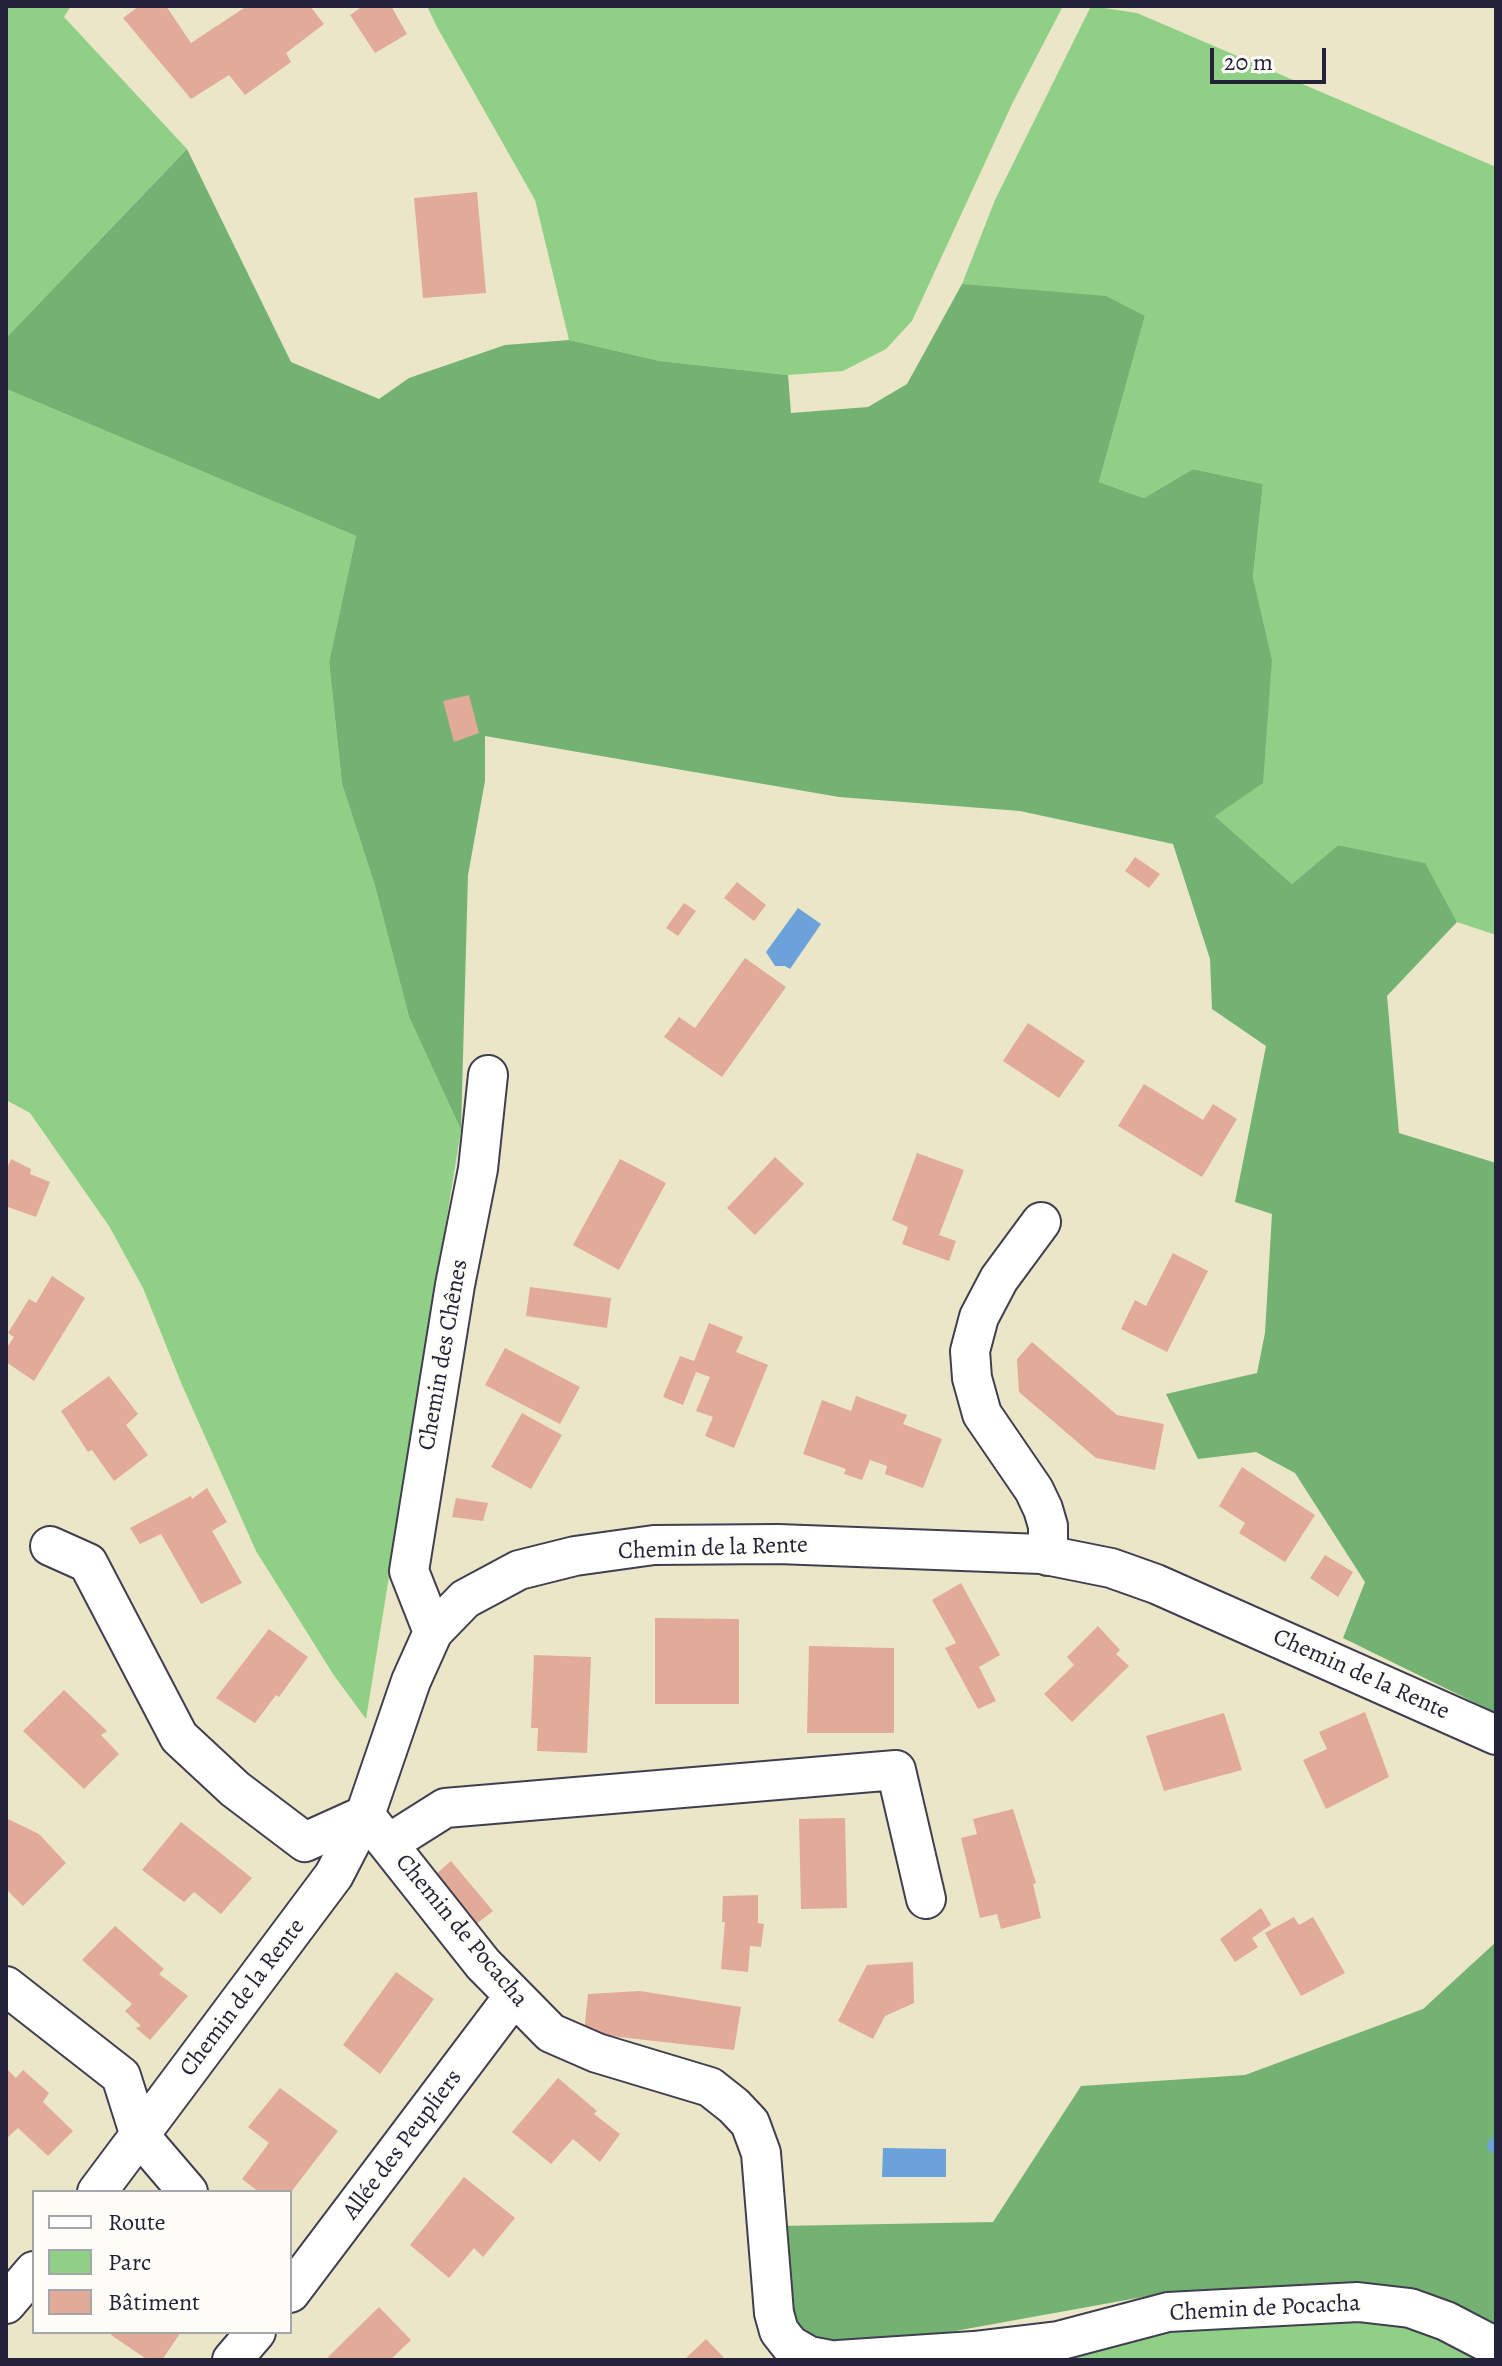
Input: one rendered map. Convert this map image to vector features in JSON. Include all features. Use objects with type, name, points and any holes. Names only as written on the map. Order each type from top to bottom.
[{"type":"street","name":"Chemin des Chênes","points":[[433,1632],[409,1571],[455,1285],[478,1169],[488,1075]]},
{"type":"street","points":[[1041,1222],[999,1279],[979,1317],[970,1351],[972,1378],[982,1414],[1034,1490],[1043,1509],[1048,1526],[1048,1556]]},
{"type":"street","name":"Chemin de la Rente","points":[[99,2190],[334,1875],[377,1830],[411,1681],[433,1632],[465,1599],[519,1570],[575,1556],[654,1545],[778,1544],[1048,1556],[1111,1568],[1156,1584],[1496,1735]]},
{"type":"street","points":[[50,1546],[88,1563],[179,1737],[235,1789],[305,1842],[377,1830],[445,1808],[896,1770],[926,1899]]},
{"type":"street","name":"Chemin de Pocacha","points":[[377,1830],[483,1964],[551,2033],[568,2042],[710,2087],[750,2123],[761,2153],[774,2313],[779,2331],[790,2345],[809,2356],[830,2360]]},
{"type":"street","points":[[6,1986],[121,2076],[140,2136],[186,2190]]},
{"type":"street","name":"Allée des Peupliers","points":[[292,2290],[514,1996]]},
{"type":"street","points":[[6,2304],[32,2273]]},
{"type":"street","name":"Chemin de Pocacha","points":[[838,2360],[974,2351],[1058,2341],[1168,2312],[1358,2302],[1410,2308],[1446,2321],[1496,2347]]},
{"type":"street","points":[[232,2360],[254,2334]]},
{"type":"green space","points":[[6,6],[71,6],[64,17],[187,149],[6,338]]},
{"type":"green space","points":[[427,6],[1063,6],[1013,102],[912,321],[886,349],[843,371],[788,375],[660,361],[569,340],[535,200]]},
{"type":"green space","points":[[1091,6],[1137,13],[1496,167],[1496,935],[1457,922],[1424,863],[1338,845],[1292,884],[1215,816],[1272,659],[1253,577],[1263,484],[1193,469],[1144,498],[1099,482],[1145,316],[962,284],[995,200]]},
{"type":"green space","points":[[187,149],[291,362],[379,399],[409,378],[505,345],[569,340],[660,361],[788,375],[791,413],[868,407],[907,384],[962,284],[1106,296],[1145,316],[1099,482],[1144,498],[1193,469],[1263,484],[1253,577],[1272,659],[1263,783],[1215,816],[1292,884],[1338,845],[1425,863],[1457,922],[1387,996],[1399,1133],[1496,1163],[1496,1713],[1343,1638],[1365,1582],[1295,1473],[1256,1452],[1198,1459],[1166,1394],[1257,1373],[1265,1333],[1272,1214],[1235,1202],[1266,1046],[1212,1009],[1210,959],[1173,844],[1020,811],[839,797],[485,736],[485,781],[468,875],[461,1130],[409,1017],[375,886],[342,784],[329,662],[356,536],[6,389],[6,338]]},
{"type":"green space","points":[[6,389],[356,536],[329,662],[342,784],[375,886],[409,1017],[461,1130],[366,1719],[333,1674],[256,1551],[182,1385],[143,1288],[109,1226],[30,1113],[6,1100]]},
{"type":"green space","points":[[1496,1942],[1496,2332],[1380,2292],[1154,2295],[883,2344],[830,2340],[802,2332],[788,2310],[780,2226],[993,2222],[1081,2086],[1245,2075],[1423,2009]]},
{"type":"green space","points":[[1294,2316],[1399,2322],[1457,2341],[1486,2360],[1016,2360],[1133,2333]]},
{"type":"water","points":[[798,908],[821,924],[790,969],[775,966],[766,952]]},
{"type":"water","points":[[883,2148],[946,2149],[946,2177],[882,2177]]},
{"type":"building","points":[[139,6],[166,6],[191,43],[247,6],[310,6],[324,24],[286,53],[291,62],[245,95],[229,75],[191,99],[123,18]]},
{"type":"building","points":[[363,6],[391,6],[407,34],[375,53],[350,15]]},
{"type":"building","points":[[477,192],[486,293],[423,298],[414,198]]},
{"type":"building","points":[[469,695],[479,733],[454,742],[443,701]]},
{"type":"building","points":[[1135,857],[1160,874],[1149,888],[1125,871]]},
{"type":"building","points":[[737,882],[766,905],[754,921],[724,898]]},
{"type":"building","points":[[684,903],[696,911],[678,936],[666,928]]},
{"type":"building","points":[[745,958],[786,987],[722,1077],[664,1037],[679,1017],[695,1028]]},
{"type":"building","points":[[1028,1023],[1085,1061],[1059,1098],[1003,1061]]},
{"type":"building","points":[[1144,1084],[1203,1120],[1213,1104],[1237,1119],[1202,1177],[1118,1126]]},
{"type":"building","points":[[917,1153],[964,1170],[939,1235],[956,1241],[949,1261],[902,1244],[908,1227],[892,1220]]},
{"type":"building","points":[[775,1157],[804,1184],[755,1235],[727,1208]]},
{"type":"building","points":[[11,1159],[31,1169],[30,1174],[50,1182],[36,1217],[8,1207],[6,1211],[6,1171]]},
{"type":"building","points":[[620,1159],[666,1183],[619,1270],[573,1245]]},
{"type":"building","points":[[1173,1253],[1208,1271],[1167,1352],[1121,1329],[1135,1300],[1146,1306]]},
{"type":"building","points":[[52,1276],[85,1298],[34,1381],[6,1362],[6,1349],[14,1337],[8,1333],[29,1299],[36,1303]]},
{"type":"building","points":[[530,1287],[611,1298],[607,1328],[526,1316]]},
{"type":"building","points":[[709,1323],[743,1337],[736,1352],[768,1365],[734,1448],[705,1436],[713,1417],[696,1411],[710,1377],[696,1372],[683,1405],[663,1397],[680,1356],[694,1361]]},
{"type":"building","points":[[1032,1342],[1117,1415],[1164,1424],[1155,1470],[1096,1458],[1019,1392],[1017,1359]]},
{"type":"building","points":[[505,1348],[580,1387],[560,1424],[485,1385]]},
{"type":"building","points":[[109,1376],[138,1414],[126,1425],[148,1455],[114,1481],[92,1450],[88,1452],[61,1411]]},
{"type":"building","points":[[856,1396],[907,1415],[903,1424],[942,1439],[923,1488],[885,1474],[887,1466],[870,1460],[862,1480],[844,1474],[846,1469],[803,1454],[822,1400],[851,1411]]},
{"type":"building","points":[[522,1413],[562,1435],[531,1489],[491,1467]]},
{"type":"building","points":[[1242,1467],[1315,1515],[1285,1562],[1239,1533],[1245,1523],[1219,1506]]},
{"type":"building","points":[[207,1488],[227,1522],[212,1531],[242,1583],[201,1604],[161,1534],[140,1544],[130,1528],[191,1496],[192,1499]]},
{"type":"building","points":[[456,1498],[488,1503],[483,1521],[452,1517]]},
{"type":"building","points":[[1325,1555],[1353,1572],[1338,1597],[1310,1578]]},
{"type":"building","points":[[961,1583],[1000,1655],[979,1667],[996,1701],[978,1709],[945,1648],[956,1643],[932,1600]]},
{"type":"building","points":[[655,1618],[739,1619],[739,1704],[655,1704]]},
{"type":"building","points":[[1098,1626],[1120,1650],[1116,1654],[1129,1666],[1072,1722],[1044,1694],[1074,1665],[1067,1657]]},
{"type":"building","points":[[269,1629],[308,1657],[279,1697],[276,1695],[255,1723],[216,1698]]},
{"type":"building","points":[[809,1646],[894,1648],[894,1733],[807,1733]]},
{"type":"building","points":[[534,1655],[591,1657],[587,1753],[537,1751],[538,1728],[531,1728]]},
{"type":"building","points":[[64,1690],[107,1731],[101,1735],[119,1754],[84,1789],[23,1731]]},
{"type":"building","points":[[1365,1712],[1389,1777],[1326,1809],[1303,1760],[1327,1749],[1319,1732]]},
{"type":"building","points":[[1224,1713],[1242,1770],[1164,1791],[1146,1736]]},
{"type":"building","points":[[1013,1809],[1036,1883],[1033,1884],[1041,1918],[1001,1929],[997,1914],[980,1918],[961,1838],[977,1834],[973,1819]]},
{"type":"building","points":[[6,1818],[39,1834],[66,1863],[23,1906],[6,1889]]},
{"type":"building","points":[[845,1818],[847,1908],[801,1909],[799,1819]]},
{"type":"building","points":[[181,1822],[252,1878],[221,1914],[194,1892],[184,1902],[142,1870]]},
{"type":"building","points":[[451,1861],[493,1911],[475,1925],[434,1876]]},
{"type":"building","points":[[758,1895],[758,1923],[764,1924],[761,1947],[750,1946],[748,1972],[721,1969],[725,1922],[722,1922],[723,1896]]},
{"type":"building","points":[[1261,1908],[1271,1925],[1252,1938],[1258,1947],[1235,1962],[1220,1939]]},
{"type":"building","points":[[1294,1917],[1299,1925],[1313,1917],[1345,1973],[1301,1996],[1265,1933]]},
{"type":"building","points":[[115,1926],[164,1969],[159,1974],[188,1996],[150,2040],[136,2028],[141,2026],[125,2011],[132,2004],[82,1960]]},
{"type":"building","points":[[913,1962],[914,2003],[885,2016],[873,2039],[838,2021],[867,1965]]},
{"type":"building","points":[[396,1972],[434,1999],[380,2074],[343,2045]]},
{"type":"building","points":[[640,1991],[741,2007],[734,2050],[584,2033],[588,1994]]},
{"type":"building","points":[[6,2068],[16,2078],[23,2070],[49,2093],[43,2102],[73,2131],[48,2156],[18,2128],[6,2139]]},
{"type":"building","points":[[558,2078],[597,2111],[594,2114],[620,2134],[600,2162],[573,2139],[551,2164],[512,2132]]},
{"type":"building","points":[[280,2088],[338,2131],[292,2191],[256,2190],[242,2179],[269,2143],[248,2127]]},
{"type":"building","points":[[464,2177],[515,2218],[483,2257],[474,2248],[449,2278],[410,2245]]},
{"type":"building","points":[[379,2307],[411,2340],[390,2360],[331,2360],[328,2357]]},
{"type":"building","points":[[180,2334],[162,2360],[148,2360],[111,2335]]},
{"type":"building","points":[[706,2339],[726,2360],[684,2360]]},
{"type":"waterway","points":[[1493,2146],[1496,2142]]}]
